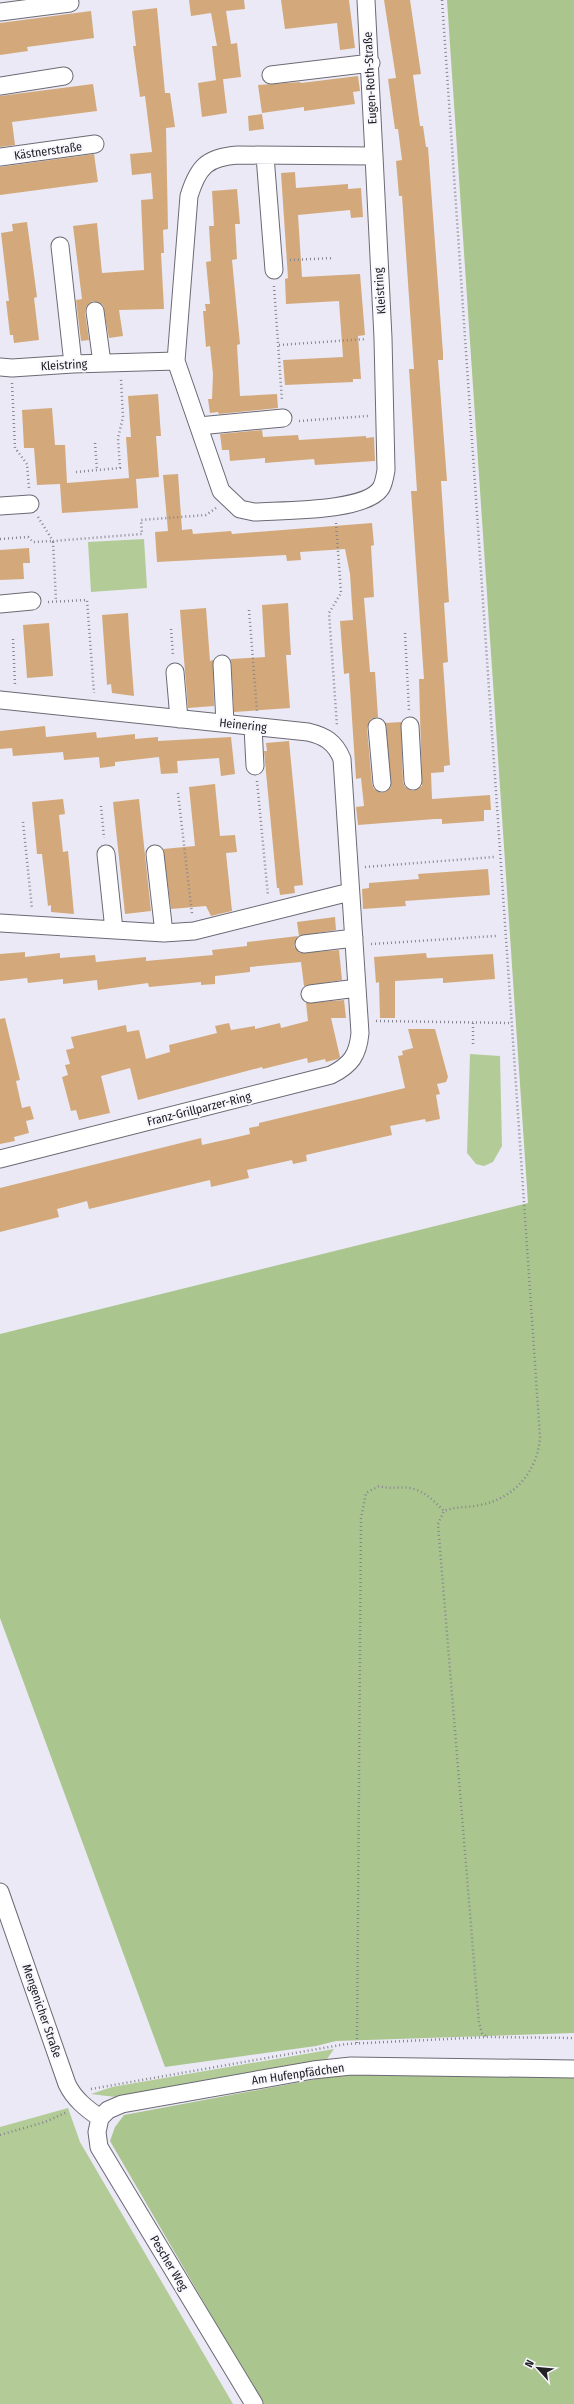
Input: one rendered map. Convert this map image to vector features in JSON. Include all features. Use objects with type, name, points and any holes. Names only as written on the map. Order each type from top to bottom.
[{"type":"street","name":"Eugen-Roth-Straße","points":[[366,0],[374,156]]},
{"type":"street","points":[[0,12],[70,3]]},
{"type":"street","points":[[271,75],[370,63]]},
{"type":"street","points":[[0,86],[64,76]]},
{"type":"street","name":"Kästnerstraße","points":[[0,157],[95,144]]},
{"type":"street","name":"Kleistring","points":[[222,156],[374,156],[383,338],[386,470],[381,488],[366,501],[350,506],[254,512],[240,509],[228,500],[221,491],[176,361],[189,196],[195,176],[208,161],[222,156]]},
{"type":"street","points":[[265,156],[273,266]]},
{"type":"street","points":[[60,246],[73,364]]},
{"type":"street","points":[[95,311],[102,363]]},
{"type":"street","name":"Kleistring","points":[[6,367],[176,361]]},
{"type":"street","points":[[199,426],[283,418]]},
{"type":"street","points":[[0,506],[30,504]]},
{"type":"street","points":[[0,604],[40,601]]},
{"type":"street","points":[[222,664],[225,724]]},
{"type":"street","points":[[175,672],[179,719]]},
{"type":"street","name":"Heinering","points":[[6,700],[308,732],[324,736],[333,743],[339,752]]},
{"type":"street","points":[[410,726],[413,780]]},
{"type":"street","points":[[255,766],[256,727]]},
{"type":"street","points":[[377,727],[382,783]]},
{"type":"street","points":[[339,752],[342,759],[359,1020]]},
{"type":"street","points":[[106,854],[114,930]]},
{"type":"street","points":[[155,854],[164,933]]},
{"type":"street","points":[[0,923],[164,933],[194,931],[350,892]]},
{"type":"street","points":[[304,944],[354,942]]},
{"type":"street","points":[[310,994],[357,988]]},
{"type":"street","name":"Franz-Grillparzer-Ring","points":[[0,1159],[331,1075],[343,1069],[357,1053],[360,1033],[359,1020]]},
{"type":"street","name":"Mengenicher Straße","points":[[0,1892],[67,2084],[71,2093],[100,2118]]},
{"type":"street","name":"Am Hufenpfädchen","points":[[100,2118],[108,2110],[122,2104],[313,2070],[351,2066],[574,2069]]},
{"type":"street","name":"Pescher Weg","points":[[100,2118],[97,2132],[99,2146],[254,2404]]},
{"type":"path","points":[[442,0],[539,1448],[525,1479],[513,1492],[497,1501],[479,1506],[454,1507],[444,1511],[438,1524],[479,2024],[482,2033],[487,2037],[574,2038]]},
{"type":"path","points":[[334,258],[273,266],[283,418],[292,421],[384,415]]},
{"type":"path","points":[[279,345],[383,338]]},
{"type":"path","points":[[76,472],[120,468],[118,438],[123,417],[120,362]]},
{"type":"path","points":[[6,367],[15,448],[27,464],[30,504],[53,541],[56,601]]},
{"type":"path","points":[[95,443],[97,470]]},
{"type":"path","points":[[0,539],[28,537],[33,542],[142,534],[141,520],[206,515],[228,500]]},
{"type":"path","points":[[335,506],[341,593],[329,613],[339,752]]},
{"type":"path","points":[[40,601],[87,600],[95,710]]},
{"type":"path","points":[[249,610],[256,727]]},
{"type":"path","points":[[171,629],[175,672]]},
{"type":"path","points":[[405,633],[410,726]]},
{"type":"path","points":[[6,700],[15,682],[13,639]]},
{"type":"path","points":[[255,766],[270,912]]},
{"type":"path","points":[[178,793],[194,931]]},
{"type":"path","points":[[101,806],[106,854]]},
{"type":"path","points":[[23,822],[34,926]]},
{"type":"path","points":[[349,868],[494,857]]},
{"type":"path","points":[[354,942],[496,936]]},
{"type":"path","points":[[359,1020],[511,1023]]},
{"type":"path","points":[[473,1023],[473,1045]]},
{"type":"path","points":[[357,2042],[361,1518],[366,1493],[379,1486],[390,1489],[410,1488],[427,1495],[444,1511]]},
{"type":"path","points":[[0,2135],[45,2122],[66,2114],[79,2101]]},
{"type":"green space","points":[[447,0],[574,0],[574,2033],[336,2041],[316,2046],[165,2067],[0,1618],[0,1334],[528,1203]]},
{"type":"green space","points":[[144,539],[147,588],[91,592],[88,542]]},
{"type":"green space","points":[[470,1054],[500,1056],[502,1146],[493,1162],[484,1166],[476,1164],[467,1153]]},
{"type":"green space","points":[[334,2049],[327,2059],[115,2097],[91,2094],[112,2087]]},
{"type":"green space","points":[[348,2073],[574,2076],[574,2404],[263,2404],[110,2141],[115,2127],[124,2115]]},
{"type":"green space","points":[[68,2108],[80,2142],[233,2404],[0,2404],[0,2127]]},
{"type":"building","points":[[189,0],[244,0],[245,9],[226,11],[231,44],[237,43],[241,77],[216,80],[212,46],[217,46],[211,13],[191,16]]},
{"type":"building","points":[[281,0],[349,0],[355,48],[340,50],[337,23],[285,29]]},
{"type":"building","points":[[384,0],[410,0],[421,74],[413,75],[420,126],[423,126],[426,147],[428,147],[443,353],[443,360],[438,360],[447,481],[441,481],[449,602],[444,603],[448,662],[443,663],[450,765],[444,766],[444,772],[431,773],[432,799],[490,795],[491,810],[484,810],[484,821],[442,824],[442,819],[435,819],[358,825],[356,807],[364,806],[361,778],[356,779],[349,673],[344,674],[340,621],[353,620],[350,574],[345,549],[300,552],[301,560],[287,561],[286,555],[157,562],[155,532],[168,531],[163,475],[178,474],[182,530],[192,529],[193,534],[231,531],[232,534],[372,523],[374,545],[371,546],[374,597],[364,598],[370,672],[375,672],[378,717],[371,719],[367,728],[372,784],[374,789],[382,793],[391,787],[386,723],[401,722],[403,782],[405,787],[413,791],[422,786],[419,679],[424,679],[411,491],[417,491],[409,369],[414,369],[402,196],[399,196],[396,161],[402,160],[398,129],[395,129],[388,79],[396,78]]},
{"type":"building","points":[[157,8],[165,93],[170,93],[175,127],[166,128],[168,229],[163,230],[164,253],[161,253],[164,309],[119,310],[123,336],[109,338],[103,305],[93,301],[86,307],[85,312],[89,340],[81,341],[76,300],[82,299],[73,226],[97,223],[102,273],[144,270],[141,200],[153,199],[151,173],[132,175],[130,154],[152,152],[145,96],[140,97],[133,46],[136,46],[132,11]]},
{"type":"building","points":[[91,11],[94,38],[27,47],[28,51],[0,55],[0,23]]},
{"type":"building","points":[[358,76],[360,91],[353,92],[355,104],[304,111],[304,107],[262,113],[258,85],[301,83]]},
{"type":"building","points":[[223,79],[227,113],[202,117],[198,83]]},
{"type":"building","points":[[93,84],[97,111],[12,122],[15,145],[0,147],[0,96]]},
{"type":"building","points":[[262,114],[264,129],[249,131],[248,116]]},
{"type":"building","points":[[94,154],[98,182],[0,195],[0,167]]},
{"type":"building","points":[[295,172],[296,188],[348,184],[348,189],[361,188],[363,217],[351,218],[350,210],[298,215],[302,277],[360,274],[365,335],[358,336],[361,379],[353,379],[353,382],[285,385],[283,360],[343,357],[339,301],[286,304],[285,279],[288,278],[281,173]]},
{"type":"building","points":[[237,189],[240,224],[235,224],[237,259],[232,260],[240,344],[237,345],[240,396],[277,394],[278,408],[219,414],[218,412],[210,413],[208,399],[212,399],[213,374],[210,346],[206,347],[203,311],[206,311],[205,304],[210,304],[206,262],[211,261],[209,226],[214,226],[212,191]]},
{"type":"building","points":[[27,222],[37,297],[34,298],[39,340],[14,343],[13,335],[10,335],[6,301],[9,301],[1,233],[13,231],[12,224]]},
{"type":"building","points":[[158,394],[161,436],[156,436],[159,477],[136,479],[138,508],[62,513],[60,484],[37,485],[34,448],[24,448],[22,410],[52,408],[55,445],[65,445],[67,483],[129,478],[126,437],[131,437],[128,396]]},
{"type":"building","points":[[262,430],[263,437],[298,435],[299,440],[366,436],[366,438],[374,437],[375,461],[315,465],[314,459],[265,463],[265,458],[230,461],[229,450],[222,450],[220,434]]},
{"type":"building","points":[[29,548],[30,563],[23,563],[24,579],[0,580],[0,550]]},
{"type":"building","points":[[288,603],[291,655],[286,655],[290,708],[234,712],[231,659],[265,657],[262,605]]},
{"type":"building","points":[[206,608],[210,661],[213,660],[214,706],[188,708],[180,610]]},
{"type":"building","points":[[128,613],[134,696],[112,693],[111,684],[107,685],[102,615]]},
{"type":"building","points":[[49,623],[53,676],[27,678],[23,625]]},
{"type":"building","points":[[45,726],[46,737],[96,732],[97,738],[135,734],[135,739],[158,737],[158,741],[231,737],[235,774],[221,776],[219,758],[177,761],[178,773],[161,774],[159,757],[115,762],[115,766],[100,768],[99,757],[64,760],[63,752],[13,756],[12,748],[0,749],[0,731]]},
{"type":"building","points":[[289,741],[303,885],[294,886],[295,893],[280,895],[279,888],[277,888],[264,751],[267,751],[266,743]]},
{"type":"building","points":[[215,784],[220,836],[235,835],[237,852],[226,853],[232,911],[211,916],[206,906],[171,909],[163,849],[195,846],[189,787]]},
{"type":"building","points":[[63,799],[65,814],[59,815],[63,852],[68,851],[74,914],[51,912],[51,905],[48,906],[42,854],[37,854],[32,802]]},
{"type":"building","points":[[139,799],[151,911],[125,914],[113,802]]},
{"type":"building","points":[[488,869],[490,895],[405,901],[406,906],[363,909],[362,889],[369,888],[369,883],[419,879],[418,874]]},
{"type":"building","points":[[335,917],[336,930],[299,936],[297,922]]},
{"type":"building","points":[[298,936],[294,946],[300,953],[339,950],[342,980],[304,986],[301,962],[250,967],[250,972],[215,976],[215,984],[201,985],[201,982],[149,987],[148,983],[98,990],[97,980],[63,984],[63,979],[28,983],[27,978],[0,981],[0,954],[25,952],[25,957],[60,953],[60,958],[95,955],[96,962],[146,957],[146,961],[213,955],[212,950],[247,946],[247,942]]},
{"type":"building","points":[[426,953],[427,958],[493,954],[495,979],[443,983],[443,978],[395,981],[395,1018],[380,1018],[379,982],[376,983],[374,957]]},
{"type":"building","points":[[344,1000],[346,1018],[331,1018],[340,1057],[338,1059],[326,1062],[325,1059],[308,1063],[307,1058],[263,1069],[262,1067],[138,1100],[130,1068],[101,1076],[110,1113],[79,1120],[76,1110],[71,1111],[62,1077],[68,1075],[65,1065],[70,1064],[66,1050],[74,1048],[71,1037],[126,1025],[127,1032],[139,1030],[146,1059],[170,1052],[169,1045],[217,1033],[215,1026],[229,1023],[231,1030],[255,1026],[255,1029],[280,1023],[281,1028],[308,1021],[306,1003]]},
{"type":"building","points":[[5,1018],[20,1080],[16,1081],[22,1108],[30,1106],[34,1119],[26,1121],[29,1133],[14,1137],[15,1141],[0,1144],[0,1019]]},
{"type":"building","points":[[408,1029],[435,1029],[448,1077],[446,1082],[437,1084],[440,1094],[436,1095],[440,1119],[426,1122],[425,1119],[390,1126],[392,1135],[306,1155],[307,1161],[293,1164],[292,1160],[247,1170],[249,1178],[211,1187],[210,1180],[89,1209],[87,1201],[57,1209],[59,1217],[0,1232],[0,1188],[201,1138],[202,1145],[250,1134],[249,1128],[259,1126],[259,1123],[405,1088],[398,1056],[403,1055],[402,1051],[413,1048]]}]
